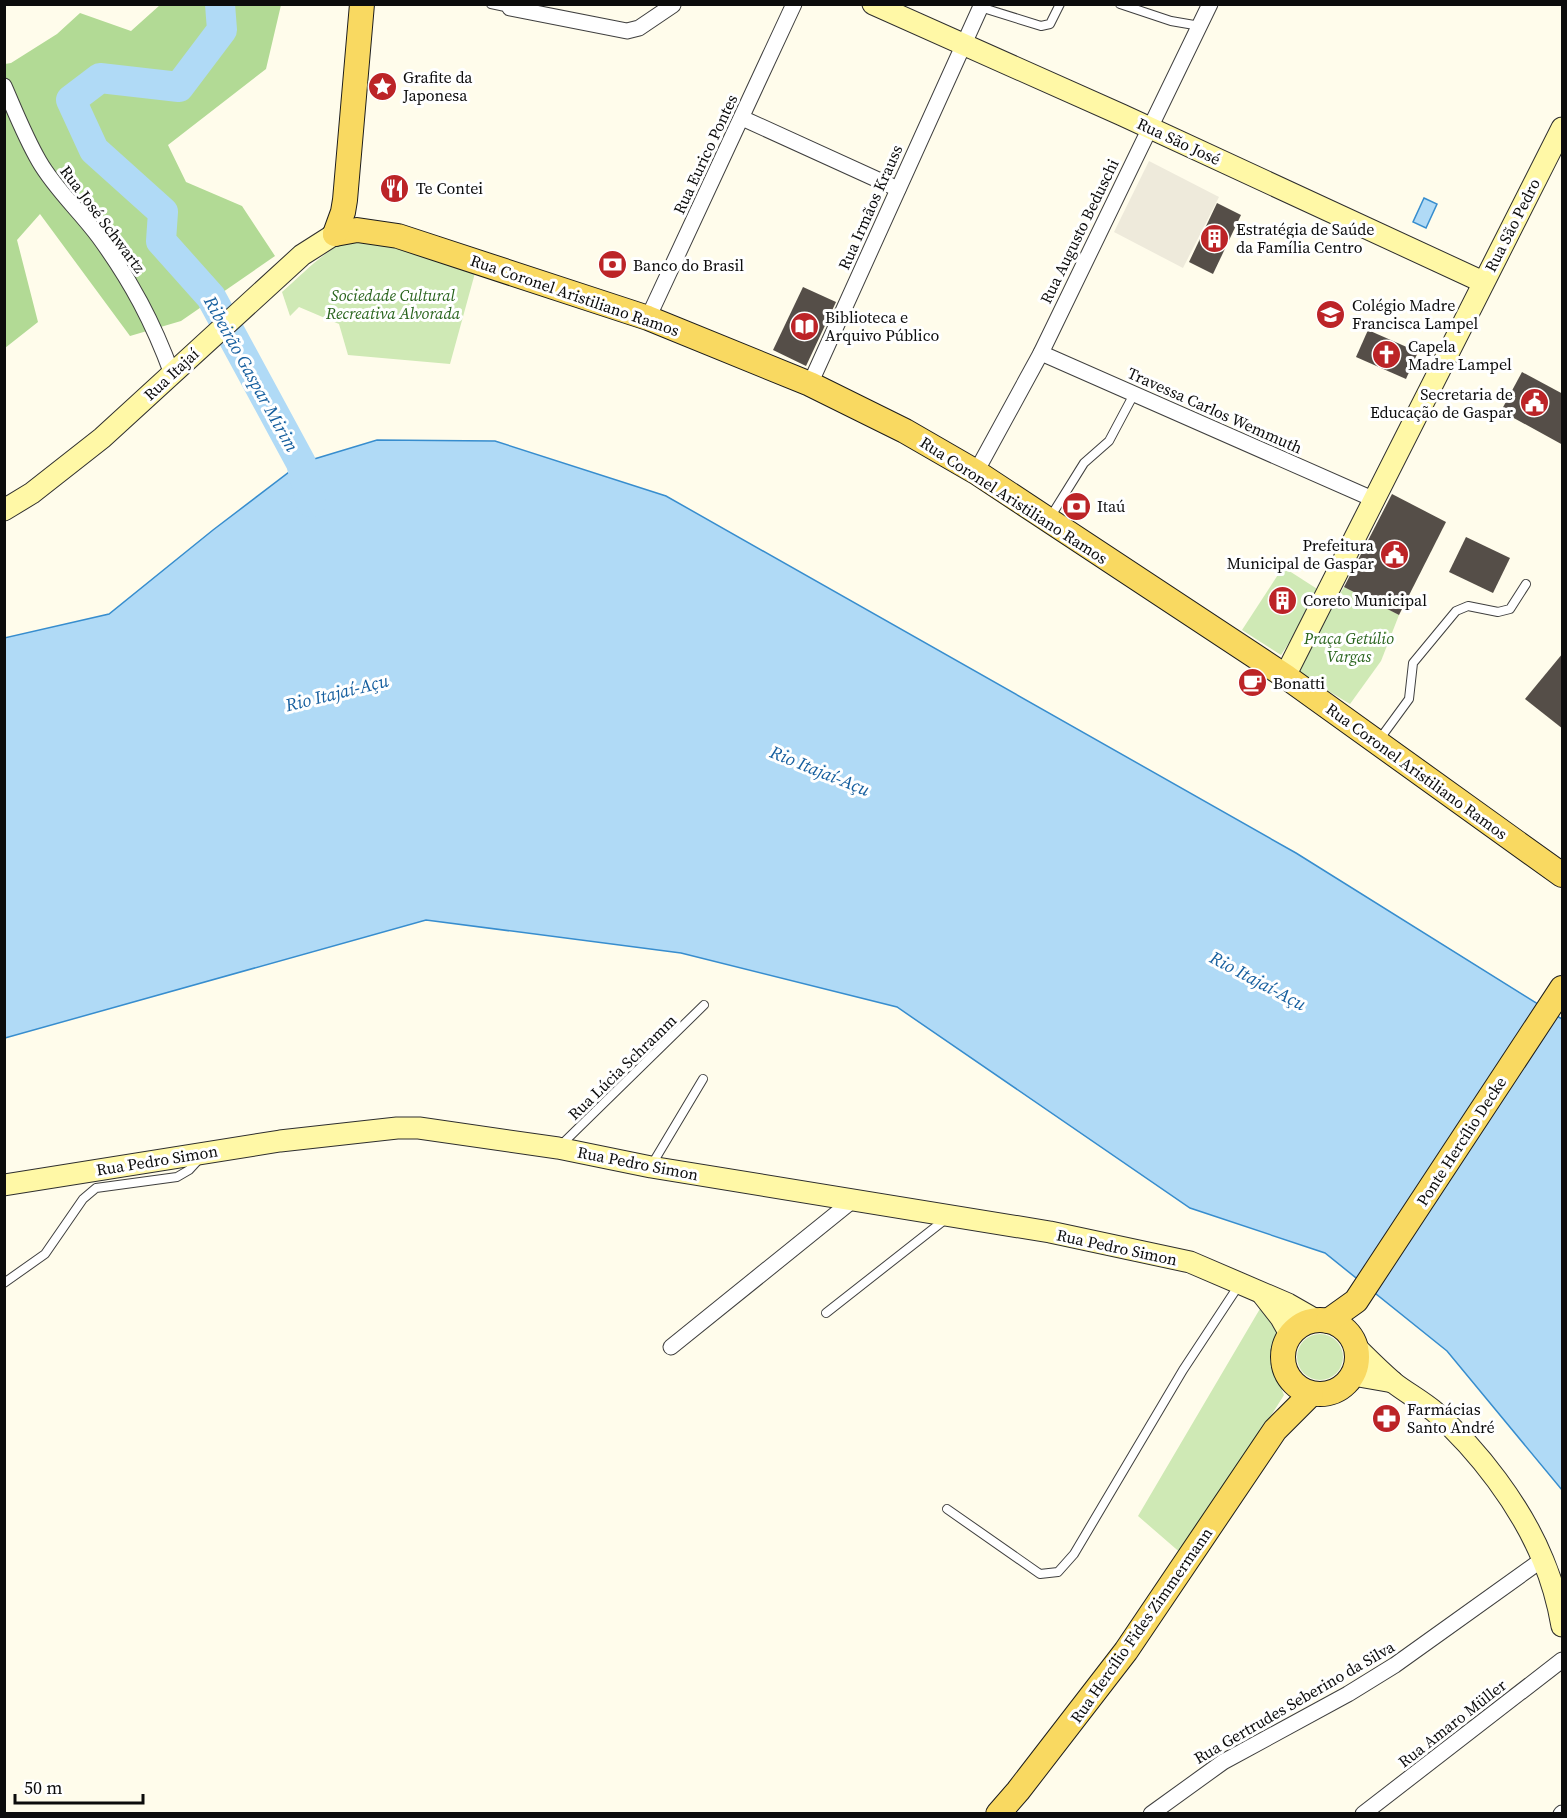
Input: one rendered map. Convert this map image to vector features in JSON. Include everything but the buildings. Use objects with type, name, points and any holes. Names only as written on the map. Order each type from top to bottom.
[{"type":"main road","points":[[346,232],[345,200],[362,4]]},
{"type":"main road","name":"Rua Coronel Aristiliano Ramos","points":[[346,232],[398,236],[648,318],[810,384],[905,431],[975,471],[1285,676],[1563,875]]},
{"type":"main road","name":"Ponte Hercílio Decke","points":[[1358,1298],[1563,988]]},
{"type":"main road","points":[[1358,1298],[1354,1342],[1358,1362],[1353,1375],[1346,1385],[1336,1392],[1324,1395],[1311,1394],[1299,1389],[1285,1371],[1283,1352],[1290,1334],[1302,1324],[1322,1320],[1358,1298]]},
{"type":"main road","points":[[1322,1320],[1342,1328],[1354,1342]]},
{"type":"main road","name":"Rua Hercílio Fides Zimmermann","points":[[1275,1430],[1290,1380]]},
{"type":"main road","name":"Rua Hercílio Fides Zimmermann","points":[[998,1814],[1038,1766],[1126,1651],[1275,1430],[1311,1394]]},
{"type":"street","name":"Rua Eurico Pontes","points":[[648,318],[794,4]]},
{"type":"street","name":"Rua São José","points":[[873,4],[1150,128],[1484,282]]},
{"type":"street","name":"Rua Augusto Beduschi","points":[[975,471],[1041,353],[1210,4]]},
{"type":"street","points":[[510,6],[627,31],[639,28],[673,5]]},
{"type":"street","name":"Rua Irmãos Krauss","points":[[810,384],[981,6]]},
{"type":"street","name":"Rua José Schwartz","points":[[4,86],[39,161],[55,186],[97,235],[145,308],[177,369]]},
{"type":"street","points":[[742,118],[898,189]]},
{"type":"street","name":"Rua São Pedro","points":[[1285,676],[1563,128]]},
{"type":"street","name":"Rua Itajaí","points":[[4,510],[32,493],[77,459],[302,255],[346,232]]},
{"type":"street","name":"Travessa Carlos Wemmuth","points":[[1041,353],[1375,500]]},
{"type":"street","name":"Rua Pedro Simon","points":[[4,1185],[280,1141],[408,1128],[442,1130],[558,1148],[651,1167],[852,1201],[1050,1232],[1190,1262],[1322,1320]]},
{"type":"street","points":[[671,1347],[852,1201]]},
{"type":"street","name":"Rua Pedro Simon","points":[[1263,1294],[1290,1334]]},
{"type":"street","points":[[1354,1342],[1394,1382],[1434,1411],[1483,1463],[1515,1508],[1543,1559],[1563,1626]]},
{"type":"street","points":[[1353,1375],[1394,1382]]},
{"type":"street","name":"Rua Gertrudes Seberino da Silva","points":[[1151,1814],[1223,1762],[1348,1694],[1395,1665],[1543,1559]]},
{"type":"street","name":"Rua Amaro Müller","points":[[1363,1814],[1563,1660]]},
{"type":"lane","points":[[491,4],[510,6]]},
{"type":"lane","points":[[981,6],[1041,26],[1050,24],[1060,4]]},
{"type":"lane","points":[[1120,4],[1172,21],[1200,26]]},
{"type":"lane","points":[[1049,520],[1084,463],[1109,441],[1134,394]]},
{"type":"lane","points":[[1376,743],[1409,699],[1413,663],[1456,611],[1468,606],[1498,612],[1510,609],[1526,584]]},
{"type":"lane","name":"Rua Lúcia Schramm","points":[[558,1148],[704,1005]]},
{"type":"lane","points":[[651,1167],[703,1079]]},
{"type":"lane","points":[[4,1283],[45,1254],[83,1199],[96,1188],[177,1177],[189,1170],[205,1153]]},
{"type":"lane","points":[[825,1313],[951,1215]]},
{"type":"lane","points":[[947,1509],[1040,1574],[1058,1572],[1074,1554],[1183,1370],[1240,1284]]},
{"type":"green space","points":[[160,5],[281,5],[266,69],[168,145],[186,182],[242,206],[275,256],[181,321],[130,336],[40,214],[17,240],[38,322],[5,348],[5,64],[11,63],[57,34],[80,13],[131,31]]},
{"type":"green space","name":"Sociedade Cultural Recreativa Alvorada","points":[[352,239],[400,248],[475,273],[450,364],[348,355],[339,324],[299,307],[290,316],[282,292],[324,255]]},
{"type":"green space","points":[[1283,567],[1322,592],[1281,655],[1242,630]]},
{"type":"green space","name":"Praça Getúlio Vargas","points":[[1344,587],[1399,615],[1381,661],[1350,704],[1295,671]]},
{"type":"green space","points":[[1261,1307],[1285,1327],[1274,1371],[1284,1395],[1183,1555],[1138,1516]]},
{"type":"green space","points":[[1320,1334],[1336,1341],[1343,1357],[1336,1373],[1320,1380],[1304,1373],[1297,1357],[1304,1341]]},
{"type":"shaded area","points":[[1149,161],[1219,197],[1183,268],[1114,232]]},
{"type":"water","points":[[1424,198],[1437,204],[1426,228],[1413,222]]},
{"type":"water","name":"Rio Itajaí-Açu","points":[[377,440],[495,441],[666,496],[1296,853],[1562,1019],[1562,1490],[1447,1351],[1325,1253],[1190,1208],[897,1007],[681,953],[426,920],[5,1038],[4,638],[109,614],[301,463]]},
{"type":"waterway","name":"Ribeirão Gaspar Mirim","points":[[220,4],[222,30],[179,87],[100,78],[71,100],[94,150],[163,212],[161,241],[211,297],[301,463],[311,502]]},
{"type":"place","name":"Grafite da Japonesa","points":[[382,86]]},
{"type":"place","name":"Te Contei","points":[[395,188]]},
{"type":"place","name":"Estratégia de Saúde da Família Centro","points":[[1215,238]]},
{"type":"place","name":"Banco do Brasil","points":[[612,265]]},
{"type":"place","name":"Colégio Madre Francisca Lampel","points":[[1331,314]]},
{"type":"place","name":"Biblioteca e Arquivo Público","points":[[804,326]]},
{"type":"place","name":"Capela Madre Lampel","points":[[1387,355]]},
{"type":"place","name":"Secretaria de Educação de Gaspar","points":[[1534,403]]},
{"type":"place","name":"Itaú","points":[[1076,506]]},
{"type":"place","name":"Prefeitura Municipal de Gaspar","points":[[1395,554]]},
{"type":"place","name":"Coreto Municipal","points":[[1282,600]]},
{"type":"place","name":"Bonatti","points":[[1252,683]]},
{"type":"place","name":"Farmácias Santo André","points":[[1386,1418]]}]
